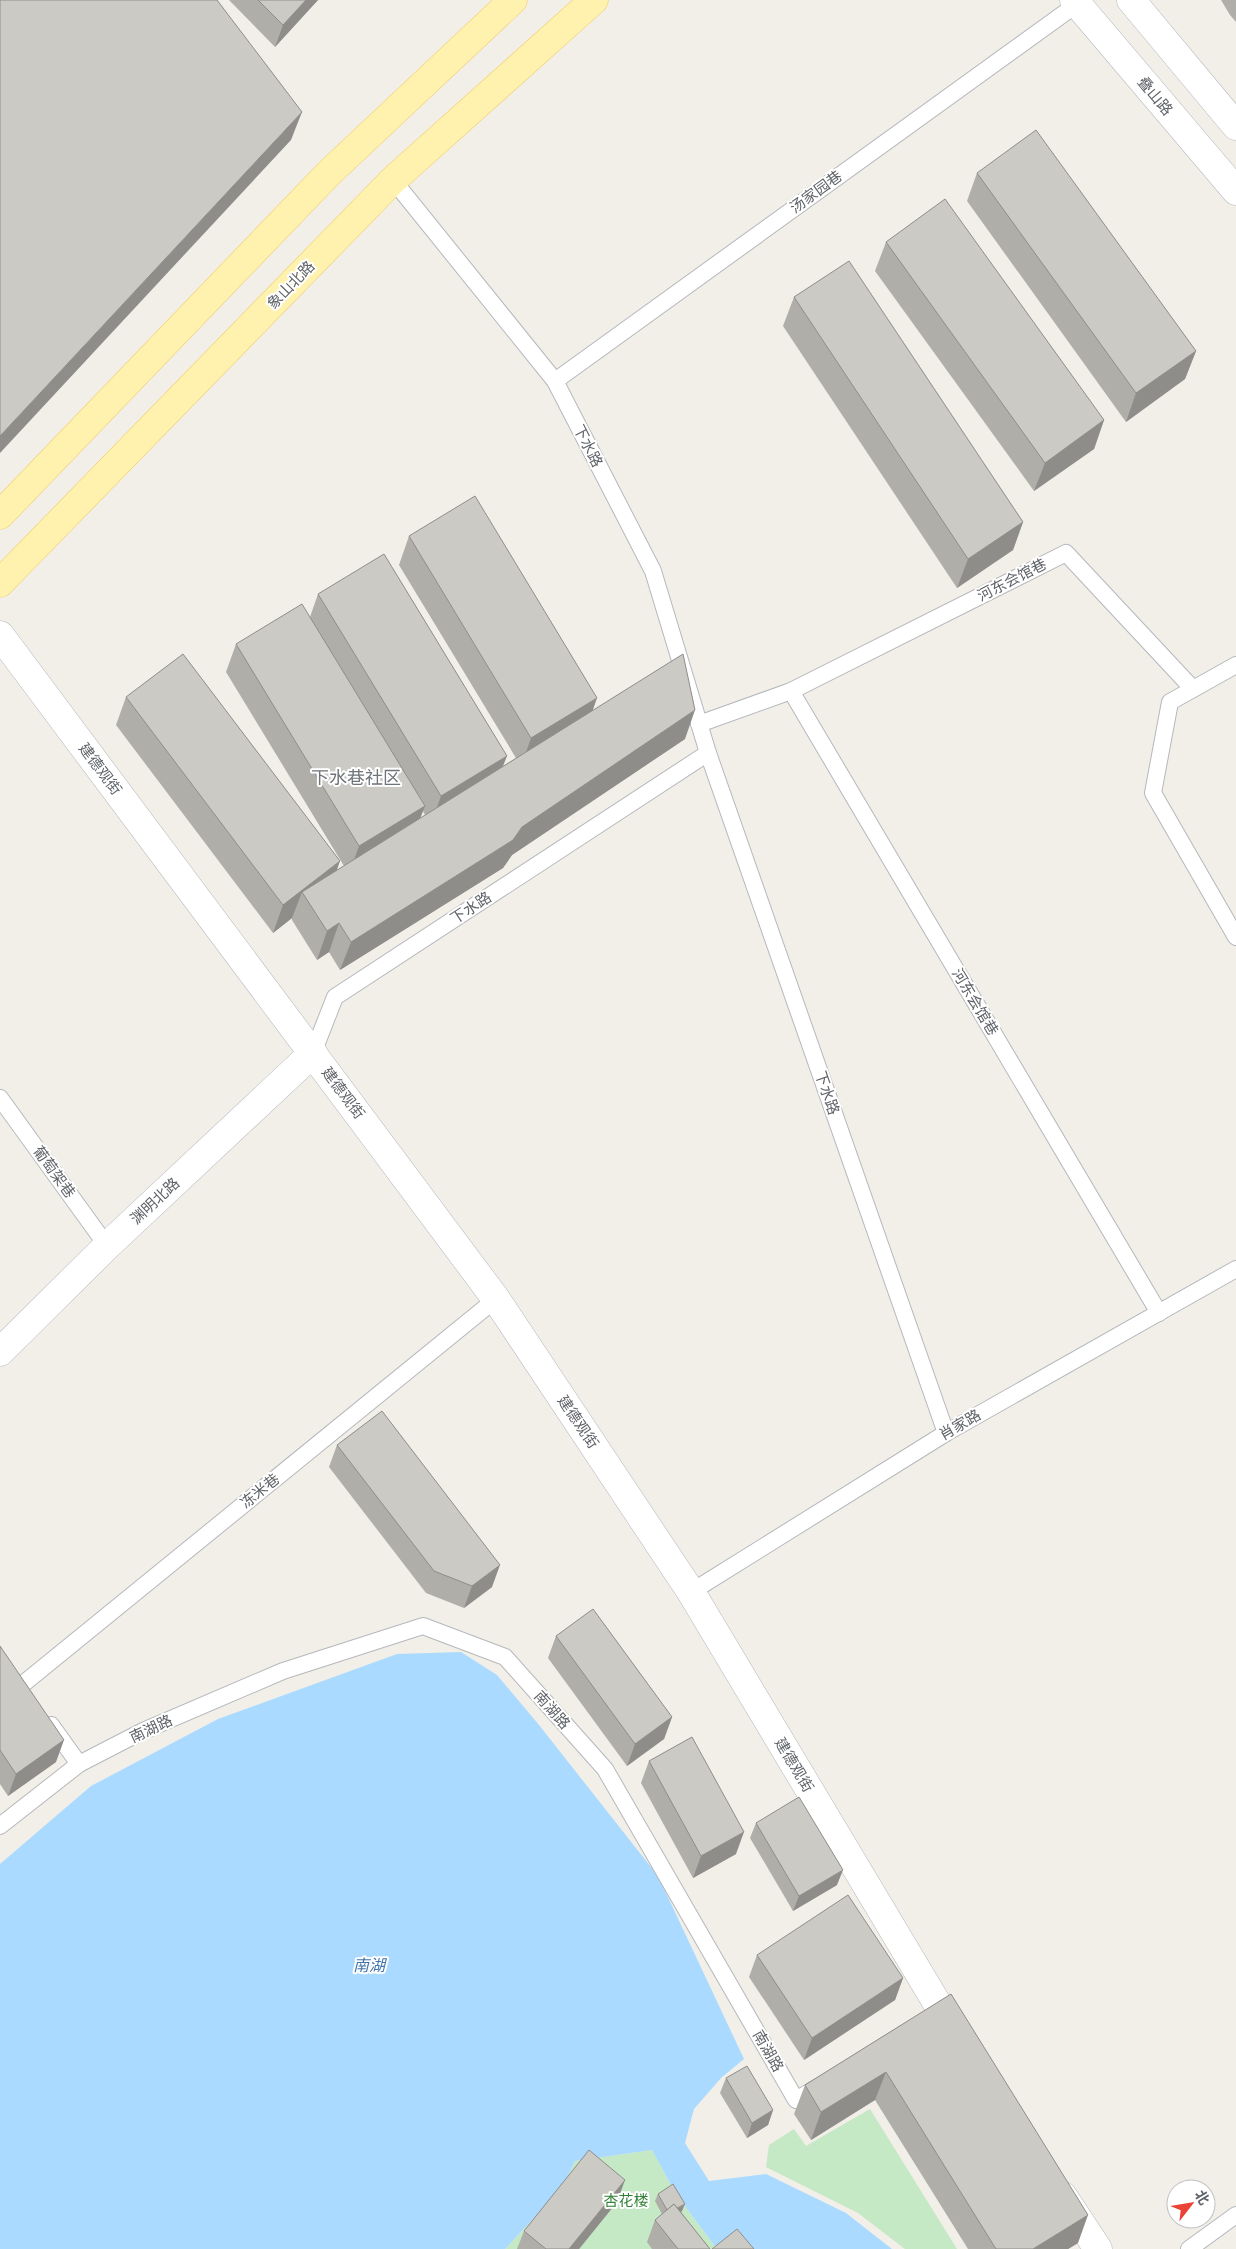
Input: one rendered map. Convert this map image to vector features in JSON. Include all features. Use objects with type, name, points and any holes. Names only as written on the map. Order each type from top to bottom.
[{"type":"main road","points":[[0,514],[330,173],[513,0]]},
{"type":"main road","name":"象山北路","points":[[0,583],[393,180],[594,0]]},
{"type":"street","points":[[1131,0],[1236,126]]},
{"type":"street","name":"叠山路","points":[[1076,2],[1236,191]]},
{"type":"street","name":"建德观街","points":[[0,635],[496,1299],[691,1592],[936,2015],[968,2053]]},
{"type":"street","name":"渊明北路","points":[[0,1352],[107,1246],[313,1053]]},
{"type":"street","points":[[1049,2176],[1098,2249]]},
{"type":"lane","name":"汤家园巷","points":[[555,381],[1076,2]]},
{"type":"lane","name":"下水路","points":[[393,180],[555,381],[653,571],[708,753],[946,1433]]},
{"type":"lane","name":"河东会馆巷","points":[[699,724],[791,690],[1066,553],[1193,689]]},
{"type":"lane","points":[[1236,664],[1170,702],[1153,793],[1236,937]]},
{"type":"lane","name":"河东会馆巷","points":[[791,690],[1159,1313]]},
{"type":"lane","name":"下水路","points":[[313,1053],[335,997],[708,753]]},
{"type":"lane","name":"葡萄架巷","points":[[0,1098],[107,1246]]},
{"type":"lane","name":"肖家路","points":[[691,1592],[946,1433],[1236,1269]]},
{"type":"lane","name":"冻米巷","points":[[78,1764],[19,1677],[496,1299]]},
{"type":"lane","name":"南湖路","points":[[0,1825],[78,1764],[143,1731],[283,1671],[424,1626],[505,1657],[605,1769],[796,2100],[830,2080]]},
{"type":"lane","points":[[1189,2249],[1236,2214]]},
{"type":"green space","points":[[870,2109],[957,2249],[905,2249],[858,2213],[766,2167],[769,2145],[794,2129],[806,2146]]},
{"type":"green space","name":"杏花楼","points":[[652,2150],[676,2194],[717,2249],[505,2249],[562,2188],[575,2161]]},
{"type":"water","name":"南湖","points":[[461,1652],[497,1675],[539,1725],[658,1876],[744,2059],[721,2078],[694,2109],[685,2143],[709,2181],[766,2174],[846,2213],[892,2249],[717,2249],[676,2194],[652,2150],[575,2161],[562,2188],[505,2249],[0,2249],[0,1864],[91,1786],[218,1719],[397,1654]]},
{"type":"building","points":[[0,0],[217,0],[302,112],[0,436]]},
{"type":"building","points":[[258,0],[306,0],[283,25]]},
{"type":"building","points":[[1036,130],[1196,351],[1136,393],[977,173]]},
{"type":"building","points":[[945,199],[1104,420],[1045,463],[886,242]]},
{"type":"building","points":[[849,261],[1023,522],[968,559],[794,297]]},
{"type":"building","points":[[475,496],[597,698],[531,738],[409,536]]},
{"type":"building","points":[[384,554],[507,756],[441,796],[318,594]]},
{"type":"building","points":[[302,604],[425,806],[359,846],[236,644]]},
{"type":"building","points":[[183,654],[340,861],[283,905],[126,697]]},
{"type":"building","points":[[683,654],[695,710],[522,827],[513,840],[351,942],[339,923],[327,931],[302,892]]},
{"type":"building","points":[[382,1411],[500,1565],[472,1586],[434,1571],[337,1445]]},
{"type":"building","points":[[593,1609],[672,1717],[635,1744],[556,1636]]},
{"type":"building","points":[[0,1646],[64,1740],[16,1774],[0,1750]]},
{"type":"building","points":[[692,1737],[744,1832],[701,1856],[649,1761]]},
{"type":"building","points":[[799,1797],[843,1870],[799,1896],[756,1823]]},
{"type":"building","points":[[848,1895],[903,1978],[812,2038],[757,1955]]},
{"type":"building","points":[[951,1994],[1088,2215],[1033,2249],[996,2249],[886,2072],[821,2112],[805,2085]]},
{"type":"building","points":[[747,2066],[773,2110],[752,2123],[726,2078]]},
{"type":"building","points":[[589,2150],[625,2180],[569,2249],[546,2249],[524,2231]]},
{"type":"building","points":[[673,2184],[685,2204],[677,2208],[674,2204],[667,2210],[658,2194]]},
{"type":"building","points":[[674,2204],[710,2249],[678,2249],[655,2220]]},
{"type":"building","points":[[737,2229],[754,2249],[712,2249]]},
{"type":"district","name":"下水巷社区","points":[[356,778]]}]
